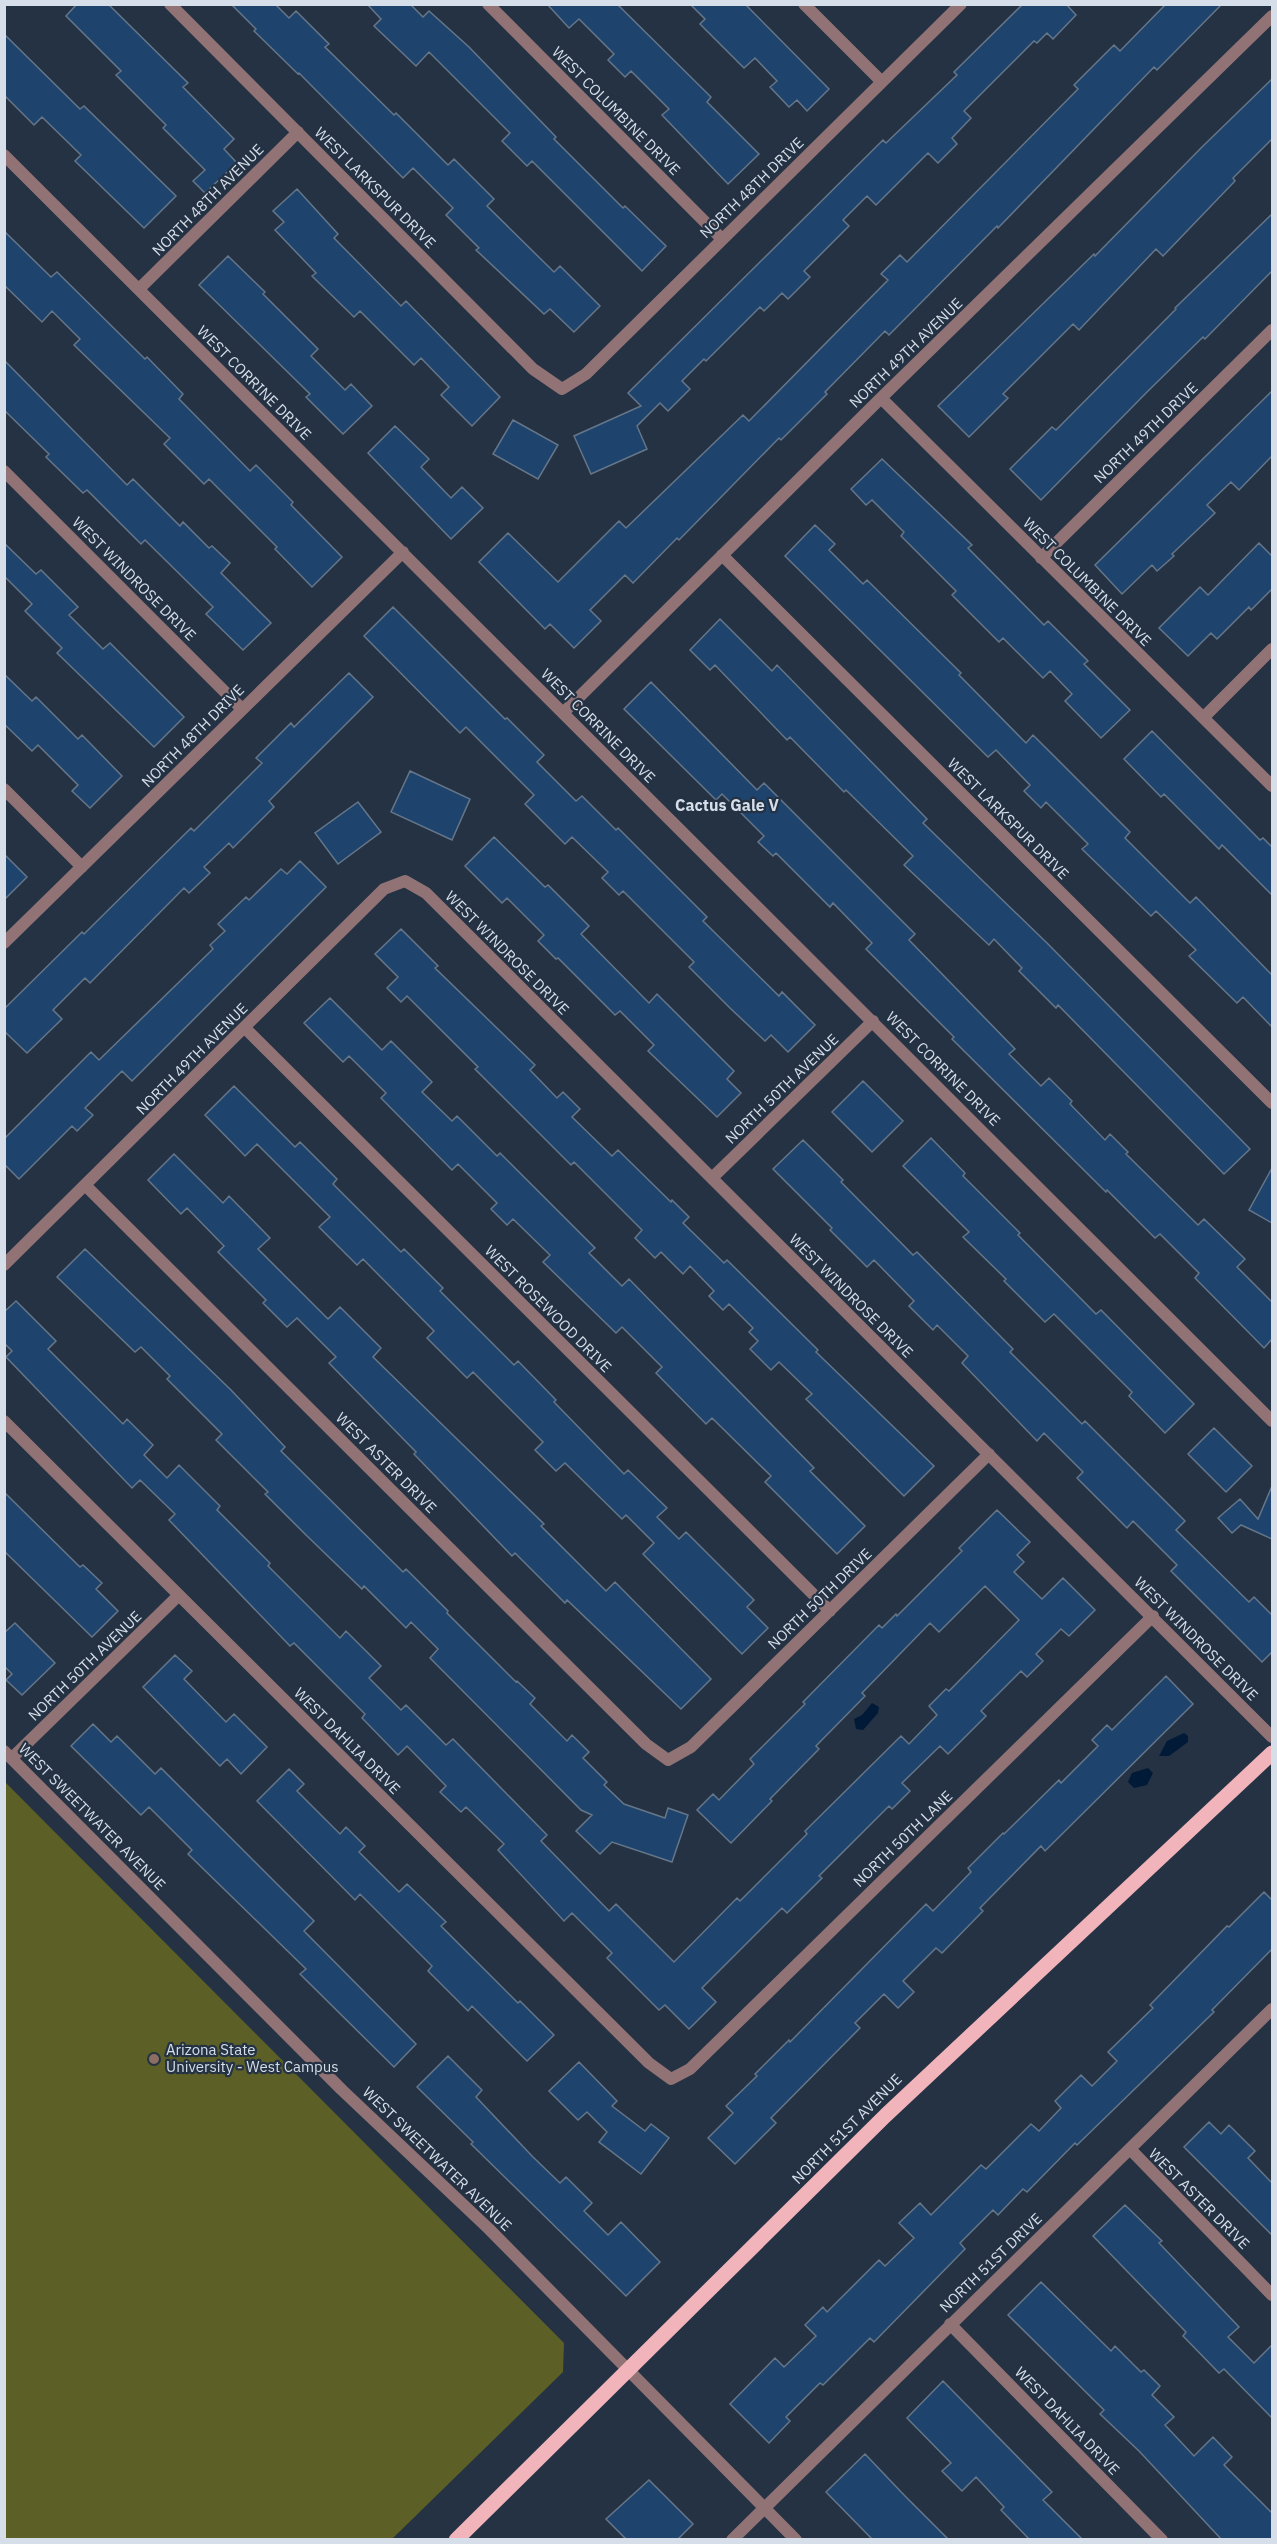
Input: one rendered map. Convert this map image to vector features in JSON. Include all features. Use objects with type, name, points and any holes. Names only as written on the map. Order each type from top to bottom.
[{"type":"main road","name":"NORTH 51ST AVENUE","points":[[456,2540],[893,2108],[1272,1753]]},
{"type":"street","name":"WEST LARKSPUR DRIVE","points":[[170,4],[533,369],[562,389]]},
{"type":"street","name":"WEST COLUMBINE DRIVE","points":[[488,4],[722,239]]},
{"type":"street","points":[[804,4],[882,82]]},
{"type":"street","name":"NORTH 48TH DRIVE","points":[[562,389],[586,374],[961,4]]},
{"type":"street","name":"NORTH 49TH AVENUE","points":[[563,712],[1272,16]]},
{"type":"street","name":"NORTH 48TH AVENUE","points":[[139,289],[298,132]]},
{"type":"street","name":"WEST CORRINE DRIVE","points":[[4,155],[1272,1421]]},
{"type":"street","name":"NORTH 49TH DRIVE","points":[[1041,558],[1272,330]]},
{"type":"street","name":"WEST COLUMBINE DRIVE","points":[[881,398],[1272,786]]},
{"type":"street","name":"WEST WINDROSE DRIVE","points":[[4,471],[242,709]]},
{"type":"street","name":"NORTH 48TH DRIVE","points":[[4,943],[403,552]]},
{"type":"street","name":"WEST LARKSPUR DRIVE","points":[[722,555],[1272,1103]]},
{"type":"street","points":[[1204,717],[1272,649]]},
{"type":"street","points":[[4,789],[82,867]]},
{"type":"street","name":"NORTH 49TH AVENUE","points":[[4,1265],[384,889],[405,881]]},
{"type":"street","name":"WEST WINDROSE DRIVE","points":[[405,881],[426,893],[1272,1737]]},
{"type":"street","name":"NORTH 50TH AVENUE","points":[[712,1178],[873,1021]]},
{"type":"street","name":"WEST ROSEWOOD DRIVE","points":[[245,1028],[830,1611]]},
{"type":"street","name":"WEST ASTER DRIVE","points":[[85,1185],[638,1735],[668,1760]]},
{"type":"street","name":"WEST DAHLIA DRIVE","points":[[4,1421],[640,2054],[671,2079]]},
{"type":"street","name":"NORTH 50TH DRIVE","points":[[668,1760],[691,1747],[989,1454]]},
{"type":"street","name":"NORTH 50TH AVENUE","points":[[8,1755],[179,1595]]},
{"type":"street","name":"NORTH 50TH LANE","points":[[671,2079],[690,2069],[1153,1616]]},
{"type":"street","name":"WEST SWEETWATER AVENUE","points":[[8,1755],[342,2090],[489,2229],[796,2540]]},
{"type":"street","name":"NORTH 51ST DRIVE","points":[[732,2540],[1272,2009]]},
{"type":"street","name":"WEST ASTER DRIVE","points":[[1130,2150],[1272,2295]]},
{"type":"street","name":"WEST DAHLIA DRIVE","points":[[950,2324],[1162,2540]]},
{"type":"green space","name":"Arizona State University - West Campus","points":[[5,1782],[564,2343],[563,2372],[392,2539],[5,2539]]},
{"type":"water","points":[[872,1703],[879,1707],[878,1713],[863,1730],[856,1729],[854,1719],[862,1715]]},
{"type":"water","points":[[1184,1733],[1188,1736],[1188,1742],[1169,1756],[1159,1756],[1167,1741]]},
{"type":"water","points":[[1148,1768],[1153,1773],[1147,1785],[1134,1788],[1128,1782],[1132,1773]]},
{"type":"building","points":[[77,4],[108,4],[188,83],[183,87],[234,139],[224,149],[237,163],[205,193],[193,181],[205,170],[163,128],[166,125],[116,75],[121,71],[66,16]]},
{"type":"building","points":[[231,4],[275,4],[289,18],[296,11],[329,44],[325,47],[394,115],[396,113],[448,165],[454,159],[494,199],[487,206],[554,272],[560,266],[600,306],[574,332],[550,309],[544,314],[476,250],[479,248],[446,215],[453,208],[413,168],[403,178],[254,31],[256,29]]},
{"type":"building","points":[[367,4],[410,4],[423,17],[429,11],[469,47],[556,137],[554,139],[623,208],[625,206],[666,246],[642,271],[532,161],[527,166],[502,141],[510,133],[429,52],[416,66],[374,26],[381,19]]},
{"type":"building","points":[[547,4],[617,4],[711,97],[707,102],[759,154],[728,184],[662,115],[669,109],[631,71],[625,77],[608,60],[614,54],[579,19],[569,28]]},
{"type":"building","points":[[690,4],[745,4],[829,89],[807,111],[797,100],[789,107],[770,87],[777,81],[755,58],[744,68],[700,24],[705,19]]},
{"type":"building","points":[[1023,4],[1066,4],[1076,15],[1053,39],[1047,33],[1037,43],[1034,41],[964,111],[971,118],[952,138],[957,144],[938,163],[928,153],[876,205],[867,196],[843,220],[849,226],[804,271],[810,277],[788,299],[782,293],[764,311],[760,307],[706,361],[704,359],[682,381],[690,389],[668,411],[660,403],[637,426],[647,449],[591,474],[574,436],[641,406],[628,393],[883,140],[886,143],[957,75],[954,72]]},
{"type":"building","points":[[1166,4],[1222,4],[1157,70],[1154,67],[998,228],[997,226],[889,335],[885,331],[825,392],[827,394],[781,440],[779,438],[679,540],[677,538],[633,583],[625,575],[590,610],[601,621],[574,648],[550,624],[545,629],[479,562],[508,533],[558,582],[619,521],[626,528],[743,415],[749,421],[888,280],[881,274],[900,255],[907,262],[1078,89],[1074,85],[1114,45],[1120,51]]},
{"type":"building","points":[[4,34],[80,109],[84,106],[176,196],[144,228],[75,161],[81,155],[42,117],[34,125],[4,95]]},
{"type":"building","points":[[1272,79],[1272,139],[1233,178],[1235,181],[1163,256],[1156,249],[1079,330],[1073,324],[1003,394],[1008,398],[969,437],[938,406],[1094,254],[1095,256]]},
{"type":"building","points":[[297,189],[338,234],[334,238],[401,306],[406,301],[500,397],[472,426],[441,395],[449,387],[421,358],[414,365],[360,311],[354,317],[312,276],[316,273],[275,230],[284,222],[273,211]]},
{"type":"building","points":[[1272,214],[1272,271],[1205,339],[1203,337],[1146,393],[1041,500],[1010,469],[1052,427],[1056,430],[1175,308]]},
{"type":"building","points":[[4,231],[51,277],[57,272],[145,359],[147,357],[183,394],[179,399],[250,471],[256,465],[342,557],[312,587],[275,549],[277,547],[209,479],[204,484],[164,444],[170,438],[74,345],[80,339],[52,311],[42,322],[4,285]]},
{"type":"building","points":[[228,256],[318,349],[311,356],[345,390],[351,384],[372,406],[343,434],[306,397],[310,394],[199,285]]},
{"type":"building","points":[[4,360],[127,485],[133,479],[180,526],[183,522],[209,548],[212,546],[230,563],[221,573],[271,623],[243,650],[206,614],[213,607],[145,540],[141,544],[87,490],[83,493],[46,457],[49,454],[4,410]]},
{"type":"building","points":[[1272,391],[1272,456],[1239,490],[1231,482],[1207,505],[1215,513],[1172,554],[1174,556],[1157,571],[1152,565],[1122,594],[1095,565]]},
{"type":"building","points":[[513,420],[558,445],[538,479],[493,454]]},
{"type":"building","points":[[395,426],[429,459],[421,467],[451,498],[462,487],[483,508],[451,539],[368,453]]},
{"type":"building","points":[[882,459],[972,545],[968,548],[1044,625],[1048,621],[1088,661],[1084,664],[1130,710],[1101,738],[1065,701],[1072,694],[1050,671],[1043,678],[1003,638],[999,642],[952,595],[956,591],[901,536],[904,532],[872,500],[866,505],[851,489]]},
{"type":"building","points":[[815,525],[835,544],[829,550],[863,584],[867,580],[961,673],[959,675],[1026,743],[1033,735],[1130,832],[1125,838],[1190,903],[1196,897],[1272,975],[1272,1027],[1243,997],[1237,1003],[1189,956],[1196,950],[1156,911],[1151,916],[1082,849],[1088,844],[1046,802],[1041,808],[1024,791],[1030,785],[996,750],[988,757],[785,556]]},
{"type":"building","points":[[4,543],[36,574],[41,570],[78,607],[69,615],[103,649],[110,643],[184,717],[154,747],[57,653],[62,648],[25,611],[32,604],[4,576]]},
{"type":"building","points":[[1259,543],[1272,556],[1272,589],[1251,610],[1249,607],[1217,639],[1211,633],[1188,656],[1159,628],[1200,587],[1208,595]]},
{"type":"building","points":[[393,607],[544,755],[537,762],[576,801],[582,796],[616,830],[618,828],[707,917],[703,921],[779,996],[782,992],[815,1025],[788,1052],[771,1035],[765,1041],[731,1009],[689,967],[694,962],[623,891],[619,895],[602,878],[608,872],[572,837],[565,844],[525,804],[534,795],[466,727],[460,733],[364,636]]},
{"type":"building","points":[[720,619],[772,671],[777,665],[927,819],[923,823],[1047,943],[1250,1149],[1224,1174],[1058,1005],[1056,1008],[1019,971],[1022,968],[994,939],[989,945],[904,865],[913,856],[846,790],[844,792],[790,737],[787,740],[715,665],[710,670],[690,650]]},
{"type":"building","points":[[349,673],[373,697],[269,801],[274,807],[233,848],[229,843],[204,867],[210,873],[189,893],[184,888],[90,983],[85,978],[53,1010],[62,1019],[27,1053],[4,1031],[4,1009],[191,828],[194,831],[262,763],[256,758],[291,723],[294,727]]},
{"type":"building","points":[[4,674],[32,701],[36,697],[78,739],[82,735],[122,776],[90,808],[72,791],[78,785],[38,745],[32,751],[4,724]]},
{"type":"building","points":[[651,682],[757,790],[764,783],[915,934],[909,940],[1015,1049],[1009,1054],[1041,1086],[1049,1078],[1072,1101],[1070,1104],[1105,1140],[1110,1134],[1128,1152],[1126,1154],[1198,1225],[1204,1219],[1245,1259],[1237,1267],[1272,1302],[1272,1339],[1264,1348],[1195,1278],[1199,1273],[1160,1234],[1155,1238],[952,1039],[954,1037],[866,949],[872,943],[833,903],[830,907],[776,853],[773,856],[758,842],[764,836],[722,794],[716,800],[624,709]]},
{"type":"building","points":[[1152,731],[1260,840],[1263,838],[1272,847],[1272,895],[1222,845],[1219,849],[1164,794],[1161,797],[1124,759]]},
{"type":"building","points":[[410,771],[470,799],[452,840],[391,812]]},
{"type":"building","points":[[358,802],[381,832],[338,864],[315,833]]},
{"type":"building","points":[[494,837],[545,887],[548,885],[589,926],[581,934],[649,1003],[657,994],[734,1071],[727,1079],[741,1093],[717,1117],[648,1051],[654,1045],[620,1011],[615,1015],[538,941],[544,935],[507,898],[502,903],[465,866]]},
{"type":"building","points":[[4,854],[27,877],[4,900]]},
{"type":"building","points":[[300,861],[326,887],[132,1081],[122,1071],[85,1108],[93,1115],[77,1131],[72,1126],[19,1179],[4,1164],[4,1139],[91,1052],[99,1060],[213,949],[210,945],[225,931],[218,924],[246,897],[249,900],[281,869],[287,874]]},
{"type":"building","points":[[401,929],[438,966],[435,968],[535,1065],[530,1070],[557,1098],[563,1092],[580,1109],[572,1117],[612,1156],[618,1150],[671,1202],[672,1200],[689,1217],[683,1223],[724,1263],[727,1260],[818,1350],[816,1352],[934,1466],[904,1496],[806,1399],[812,1394],[779,1362],[771,1370],[750,1349],[758,1341],[749,1332],[753,1328],[729,1304],[723,1310],[709,1296],[714,1291],[690,1266],[683,1274],[661,1252],[655,1258],[635,1238],[642,1230],[574,1162],[571,1165],[475,1069],[478,1067],[407,996],[401,1002],[387,988],[398,977],[375,954]]},
{"type":"building","points":[[330,998],[382,1050],[391,1041],[432,1082],[422,1092],[452,1121],[457,1116],[497,1156],[500,1153],[595,1248],[589,1253],[622,1286],[629,1279],[814,1468],[810,1471],[865,1526],[837,1554],[765,1482],[771,1476],[712,1418],[706,1424],[656,1373],[662,1367],[622,1327],[616,1333],[543,1262],[550,1255],[513,1219],[507,1225],[491,1209],[497,1203],[458,1164],[452,1170],[381,1098],[386,1093],[349,1056],[343,1062],[304,1023]]},
{"type":"building","points":[[863,1081],[903,1121],[872,1152],[832,1112]]},
{"type":"building","points":[[234,1086],[295,1147],[300,1142],[337,1179],[333,1184],[401,1252],[404,1249],[443,1288],[440,1291],[514,1365],[518,1361],[624,1474],[628,1470],[667,1508],[657,1517],[679,1539],[686,1532],[754,1600],[747,1607],[768,1628],[742,1654],[643,1554],[654,1543],[626,1515],[622,1519],[565,1463],[556,1471],[535,1450],[543,1442],[473,1372],[467,1378],[427,1338],[434,1331],[363,1259],[357,1265],[319,1227],[330,1217],[257,1144],[245,1156],[205,1115]]},
{"type":"building","points":[[931,1138],[965,1173],[963,1176],[1020,1233],[1018,1235],[1096,1314],[1101,1310],[1194,1404],[1165,1433],[1129,1396],[1132,1392],[1054,1314],[1045,1322],[1004,1281],[1006,1279],[963,1237],[969,1232],[903,1166]]},
{"type":"building","points":[[803,1140],[913,1255],[917,1252],[1013,1349],[1010,1352],[1082,1424],[1085,1421],[1185,1521],[1176,1530],[1249,1602],[1254,1597],[1272,1615],[1272,1652],[1262,1662],[1171,1571],[1177,1565],[1133,1521],[1127,1528],[1077,1478],[1083,1472],[1044,1433],[1037,1441],[962,1363],[968,1356],[937,1325],[933,1330],[909,1306],[914,1301],[874,1260],[867,1267],[773,1169]]},
{"type":"building","points":[[174,1154],[223,1203],[229,1196],[270,1238],[258,1249],[328,1319],[340,1307],[381,1348],[373,1357],[544,1524],[541,1526],[606,1591],[615,1582],[711,1679],[681,1709],[567,1600],[565,1603],[515,1553],[512,1556],[414,1454],[416,1452],[329,1363],[336,1357],[297,1318],[287,1327],[263,1303],[266,1300],[218,1252],[224,1246],[187,1208],[181,1214],[148,1180]]},
{"type":"building","points":[[1272,1168],[1272,1223],[1249,1210]]},
{"type":"building","points":[[85,1249],[231,1390],[285,1447],[281,1451],[403,1572],[406,1569],[516,1682],[535,1698],[530,1704],[567,1741],[572,1735],[589,1752],[583,1758],[607,1782],[604,1785],[624,1804],[665,1818],[668,1808],[688,1815],[672,1862],[612,1842],[600,1854],[576,1831],[592,1815],[581,1810],[430,1658],[438,1649],[411,1622],[406,1628],[364,1586],[362,1589],[306,1535],[265,1494],[268,1492],[216,1440],[222,1434],[167,1379],[170,1376],[141,1347],[135,1352],[57,1277]]},
{"type":"building","points":[[16,1301],[56,1341],[48,1349],[123,1424],[127,1419],[153,1445],[144,1455],[167,1478],[179,1465],[220,1506],[217,1510],[270,1563],[268,1566],[340,1638],[346,1631],[381,1666],[369,1678],[401,1710],[406,1705],[446,1745],[453,1739],[547,1835],[541,1841],[609,1911],[616,1904],[674,1962],[737,1898],[740,1901],[807,1834],[805,1831],[901,1736],[909,1744],[937,1715],[929,1706],[946,1689],[949,1691],[1019,1620],[985,1586],[939,1632],[930,1623],[862,1693],[865,1696],[816,1746],[819,1749],[731,1843],[697,1810],[713,1794],[719,1800],[754,1764],[750,1759],[805,1704],[803,1702],[879,1625],[882,1628],[896,1614],[897,1616],[962,1551],[959,1548],[997,1510],[1030,1542],[1017,1555],[1024,1562],[1014,1572],[1042,1599],[1063,1578],[1095,1610],[1069,1636],[1061,1629],[1036,1654],[1043,1661],[1027,1677],[1021,1671],[981,1711],[986,1716],[948,1754],[940,1746],[902,1783],[910,1791],[892,1809],[889,1806],[819,1876],[822,1878],[787,1913],[782,1908],[702,1988],[716,2002],[689,2029],[665,2005],[659,2010],[607,1958],[612,1953],[572,1913],[564,1921],[498,1850],[504,1844],[466,1807],[461,1812],[440,1792],[446,1786],[407,1746],[398,1755],[362,1718],[365,1714],[294,1643],[290,1646],[169,1520],[175,1514],[140,1480],[132,1488],[6,1357],[12,1351],[4,1343],[4,1312]]},
{"type":"building","points":[[1214,1428],[1252,1466],[1226,1492],[1188,1454]]},
{"type":"building","points":[[1272,1486],[1272,1539],[1241,1525],[1232,1533],[1218,1518],[1240,1499],[1258,1519]]},
{"type":"building","points":[[4,1492],[80,1567],[83,1565],[102,1583],[96,1589],[118,1611],[92,1637],[4,1551]]},
{"type":"building","points":[[15,1623],[55,1663],[22,1695],[6,1680],[12,1674],[4,1666],[4,1633]]},
{"type":"building","points":[[175,1655],[192,1671],[184,1679],[226,1722],[234,1714],[267,1747],[241,1774],[227,1759],[220,1766],[143,1687]]},
{"type":"building","points":[[1166,1676],[1193,1704],[1045,1851],[1041,1846],[980,1908],[983,1911],[942,1953],[936,1948],[903,1981],[914,1992],[898,2008],[884,1994],[855,2023],[860,2028],[771,2118],[776,2123],[735,2164],[708,2138],[733,2113],[726,2106],[757,2076],[755,2074],[789,2040],[790,2042],[926,1904],[933,1911],[971,1872],[968,1868],[1003,1833],[1059,1780],[1061,1783],[1098,1746],[1092,1740],[1107,1725],[1112,1730]]},
{"type":"building","points":[[93,1724],[111,1742],[117,1736],[155,1774],[161,1768],[314,1921],[304,1931],[416,2044],[394,2067],[300,1974],[306,1969],[188,1854],[192,1850],[149,1807],[141,1815],[71,1746]]},
{"type":"building","points":[[289,1769],[304,1784],[297,1791],[340,1834],[346,1827],[365,1846],[359,1852],[399,1892],[407,1884],[446,1922],[441,1926],[518,2003],[520,2001],[554,2035],[527,2061],[472,2006],[468,2011],[428,1971],[432,1966],[360,1894],[355,1900],[257,1801]]},
{"type":"building","points":[[1264,1892],[1272,1900],[1272,1949],[1212,2010],[1214,2012],[1077,2145],[1075,2143],[1027,2192],[1023,2189],[998,2215],[993,2210],[960,2243],[965,2249],[874,2342],[870,2338],[823,2385],[820,2383],[786,2417],[790,2421],[769,2443],[730,2404],[775,2358],[784,2367],[816,2336],[805,2325],[823,2307],[827,2312],[879,2260],[885,2266],[914,2238],[899,2223],[920,2203],[931,2215],[981,2165],[986,2169],[1031,2124],[1039,2131],[1061,2108],[1055,2101],[1081,2075],[1092,2086],[1117,2061],[1108,2052],[1153,2008],[1150,2005],[1227,1926],[1229,1927]]},
{"type":"building","points":[[448,2056],[482,2090],[476,2097],[533,2157],[560,2183],[566,2177],[592,2203],[584,2211],[608,2235],[621,2222],[660,2262],[626,2296],[471,2144],[473,2142],[417,2087]]},
{"type":"building","points":[[579,2062],[617,2101],[612,2106],[645,2131],[651,2124],[669,2138],[641,2174],[599,2142],[607,2132],[587,2112],[578,2120],[549,2091]]},
{"type":"building","points":[[1209,2122],[1221,2134],[1229,2125],[1255,2151],[1248,2158],[1272,2183],[1272,2235],[1184,2147]]},
{"type":"building","points":[[1125,2205],[1162,2241],[1159,2243],[1239,2327],[1228,2337],[1254,2363],[1272,2345],[1272,2418],[1224,2369],[1219,2373],[1183,2336],[1186,2332],[1093,2236]]},
{"type":"building","points":[[1041,2282],[1111,2351],[1115,2346],[1141,2372],[1144,2370],[1160,2386],[1152,2395],[1174,2417],[1165,2425],[1194,2456],[1213,2437],[1232,2457],[1224,2465],[1272,2513],[1272,2540],[1222,2540],[1139,2451],[1100,2414],[1104,2410],[1008,2315]]},
{"type":"building","points":[[943,2381],[1052,2492],[1043,2500],[1083,2540],[1030,2540],[1001,2510],[1004,2507],[976,2477],[962,2491],[942,2471],[951,2463],[907,2418]]},
{"type":"building","points":[[865,2454],[949,2540],[873,2540],[826,2492]]},
{"type":"building","points":[[649,2480],[693,2524],[677,2540],[627,2540],[606,2519]]},
{"type":"place","name":"Arizona State University - West Campus","points":[[154,2059]]},
{"type":"district","name":"Cactus Gale V","points":[[727,805]]}]
